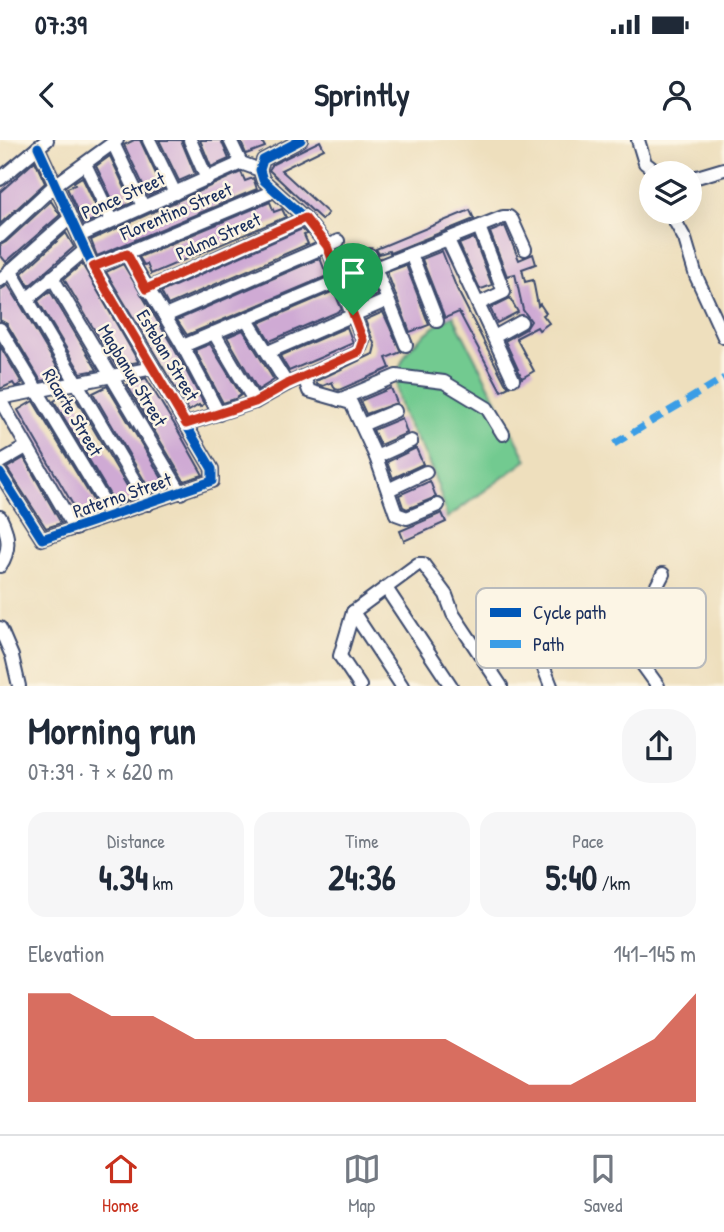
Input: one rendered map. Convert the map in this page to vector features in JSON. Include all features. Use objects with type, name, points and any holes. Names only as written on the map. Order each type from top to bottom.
[{"type":"street","points":[[149,140],[175,193]]},
{"type":"street","points":[[190,140],[207,178]]},
{"type":"street","points":[[230,140],[241,163],[260,170]]},
{"type":"street","points":[[186,424],[255,402],[287,384],[359,352],[363,340],[338,280],[332,244],[263,180],[260,170],[273,146],[300,140]]},
{"type":"street","points":[[638,140],[644,161]]},
{"type":"street","points":[[0,236],[55,185],[115,142],[143,206]]},
{"type":"street","points":[[0,179],[42,144]]},
{"type":"street","name":"Esteban Street","points":[[42,144],[55,185],[93,267],[212,469],[212,481]]},
{"type":"street","name":"Ponce Street","points":[[79,236],[241,163]]},
{"type":"street","points":[[85,164],[112,220]]},
{"type":"street","points":[[702,175],[724,169]]},
{"type":"street","name":"Florentino Street","points":[[93,267],[274,191]]},
{"type":"street","points":[[375,268],[509,217],[525,249]]},
{"type":"street","points":[[0,280],[70,218]]},
{"type":"street","name":"Palma Street","points":[[146,289],[305,218]]},
{"type":"street","points":[[675,224],[685,239],[696,276],[724,337]]},
{"type":"street","points":[[478,304],[504,292],[479,227]]},
{"type":"street","points":[[449,240],[513,379]]},
{"type":"street","points":[[164,316],[332,244]]},
{"type":"street","points":[[27,299],[85,250]]},
{"type":"street","points":[[127,254],[183,346],[219,414]]},
{"type":"street","points":[[411,254],[437,321]]},
{"type":"street","points":[[370,255],[406,345]]},
{"type":"street","points":[[10,270],[148,504]]},
{"type":"street","name":"Magbanua Street","points":[[52,277],[181,493]]},
{"type":"street","points":[[183,346],[338,280]]},
{"type":"street","points":[[268,352],[388,300]]},
{"type":"street","points":[[247,320],[287,384]]},
{"type":"street","points":[[494,337],[521,322]]},
{"type":"street","name":"Ricarte Street","points":[[0,329],[112,515]]},
{"type":"street","points":[[214,333],[255,402]]},
{"type":"street","points":[[75,529],[0,399],[153,368]]},
{"type":"street","points":[[304,377],[309,391],[351,403],[376,457],[396,514],[407,518],[438,505]]},
{"type":"street","points":[[339,400],[392,377],[444,382],[487,408],[503,434]]},
{"type":"street","points":[[362,425],[395,411]]},
{"type":"street","points":[[376,457],[411,441]]},
{"type":"street","points":[[0,462],[26,447]]},
{"type":"street","points":[[388,490],[425,472]]},
{"type":"street","name":"Paterno Street","points":[[0,473],[42,540],[212,481]]},
{"type":"street","points":[[0,517],[7,531],[8,551],[0,566]]},
{"type":"street","points":[[360,686],[340,656],[352,612],[418,564],[427,567],[476,648]]},
{"type":"street","points":[[655,588],[663,573]]},
{"type":"street","points":[[386,588],[451,686]]},
{"type":"street","points":[[352,612],[402,686]]},
{"type":"street","points":[[0,628],[12,656],[19,686]]},
{"type":"street","points":[[489,668],[501,686]]},
{"type":"street","points":[[544,668],[551,686]]},
{"type":"street","points":[[644,668],[657,686]]},
{"type":"green space","points":[[453,315],[527,460],[447,518],[429,464],[403,414],[397,380],[406,354],[415,343]]},
{"type":"building","points":[[140,140],[163,189],[148,195],[124,145]]},
{"type":"building","points":[[159,140],[181,140],[195,174],[179,181]]},
{"type":"building","points":[[200,140],[221,140],[229,159],[211,167]]},
{"type":"building","points":[[240,140],[261,140],[265,147],[246,154]]},
{"type":"building","points":[[320,141],[324,149],[281,170],[328,213],[322,220],[269,170],[273,164]]},
{"type":"building","points":[[110,156],[132,203],[117,209],[96,166]]},
{"type":"building","points":[[35,161],[45,183],[0,224],[0,192]]},
{"type":"building","points":[[241,172],[245,181],[253,178],[257,189],[97,256],[91,240]]},
{"type":"building","points":[[82,177],[101,217],[83,224],[67,188],[75,185],[74,182]]},
{"type":"building","points":[[51,201],[60,215],[6,262],[0,255],[0,245]]},
{"type":"building","points":[[270,202],[274,212],[282,209],[286,217],[151,274],[147,264],[144,265],[139,257]]},
{"type":"building","points":[[470,210],[474,219],[390,253],[379,254],[376,249]]},
{"type":"building","points":[[505,226],[519,260],[533,254],[536,264],[522,269],[525,282],[533,280],[538,306],[540,304],[546,313],[543,315],[549,323],[539,330],[537,327],[516,338],[534,371],[522,378],[505,341],[526,329],[531,321],[523,310],[515,274],[507,276],[490,232]]},
{"type":"building","points":[[302,229],[307,234],[304,235],[308,244],[168,305],[161,292]]},
{"type":"building","points":[[66,233],[74,247],[29,286],[22,273]]},
{"type":"building","points":[[474,238],[492,285],[480,289],[459,244]]},
{"type":"building","points":[[343,249],[349,262],[362,257],[377,295],[358,303],[338,251]]},
{"type":"building","points":[[442,251],[457,289],[509,387],[501,391],[459,312],[445,318],[422,259]]},
{"type":"building","points":[[320,258],[327,276],[187,335],[177,320]]},
{"type":"building","points":[[82,264],[138,362],[116,366],[64,279]]},
{"type":"building","points":[[123,264],[175,350],[204,404],[200,407],[199,405],[189,411],[106,272]]},
{"type":"building","points":[[406,265],[429,325],[410,332],[387,272]]},
{"type":"building","points":[[8,285],[63,377],[41,381],[7,324],[0,320],[0,290]]},
{"type":"building","points":[[50,291],[97,370],[81,373],[38,301]]},
{"type":"building","points":[[334,291],[342,310],[270,341],[259,323]]},
{"type":"building","points":[[510,298],[518,312],[497,323],[490,308]]},
{"type":"building","points":[[383,312],[401,352],[386,358],[390,368],[339,390],[335,389],[332,382],[323,386],[317,384],[316,381],[373,354],[375,346],[365,320]]},
{"type":"building","points":[[347,327],[353,343],[324,356],[289,371],[280,356]]},
{"type":"building","points":[[243,330],[274,380],[258,390],[227,337]]},
{"type":"building","points":[[210,344],[241,395],[223,403],[195,350]]},
{"type":"building","points":[[0,346],[22,383],[18,386],[13,383],[0,389]]},
{"type":"building","points":[[146,378],[203,475],[184,481],[127,385]]},
{"type":"building","points":[[107,386],[167,487],[151,492],[93,393]]},
{"type":"building","points":[[391,388],[397,403],[366,414],[360,401]]},
{"type":"building","points":[[73,394],[134,498],[116,505],[54,401],[60,397],[63,401]]},
{"type":"building","points":[[33,401],[99,510],[80,517],[18,410]]},
{"type":"building","points":[[402,418],[407,433],[380,445],[373,430]]},
{"type":"building","points":[[416,448],[423,464],[393,478],[387,462]]},
{"type":"building","points":[[24,458],[61,523],[46,528],[7,468]]},
{"type":"building","points":[[430,481],[436,497],[407,509],[403,507],[399,495]]},
{"type":"building","points":[[442,513],[446,522],[404,541],[400,531]]},
{"type":"marked path","points":[[614,444],[724,378]]},
{"type":"cycle path","points":[[186,424],[255,402],[287,384],[359,352],[363,340],[327,246],[305,218],[263,180],[260,170],[263,160],[301,140]]},
{"type":"cycle path","points":[[0,473],[42,539],[212,481],[212,469],[93,267],[38,147]]},
{"type":"route","points":[[305,218],[327,246],[353,315],[363,340],[359,352],[287,384],[255,402],[186,424],[93,267],[127,254],[146,289],[305,218]]}]
